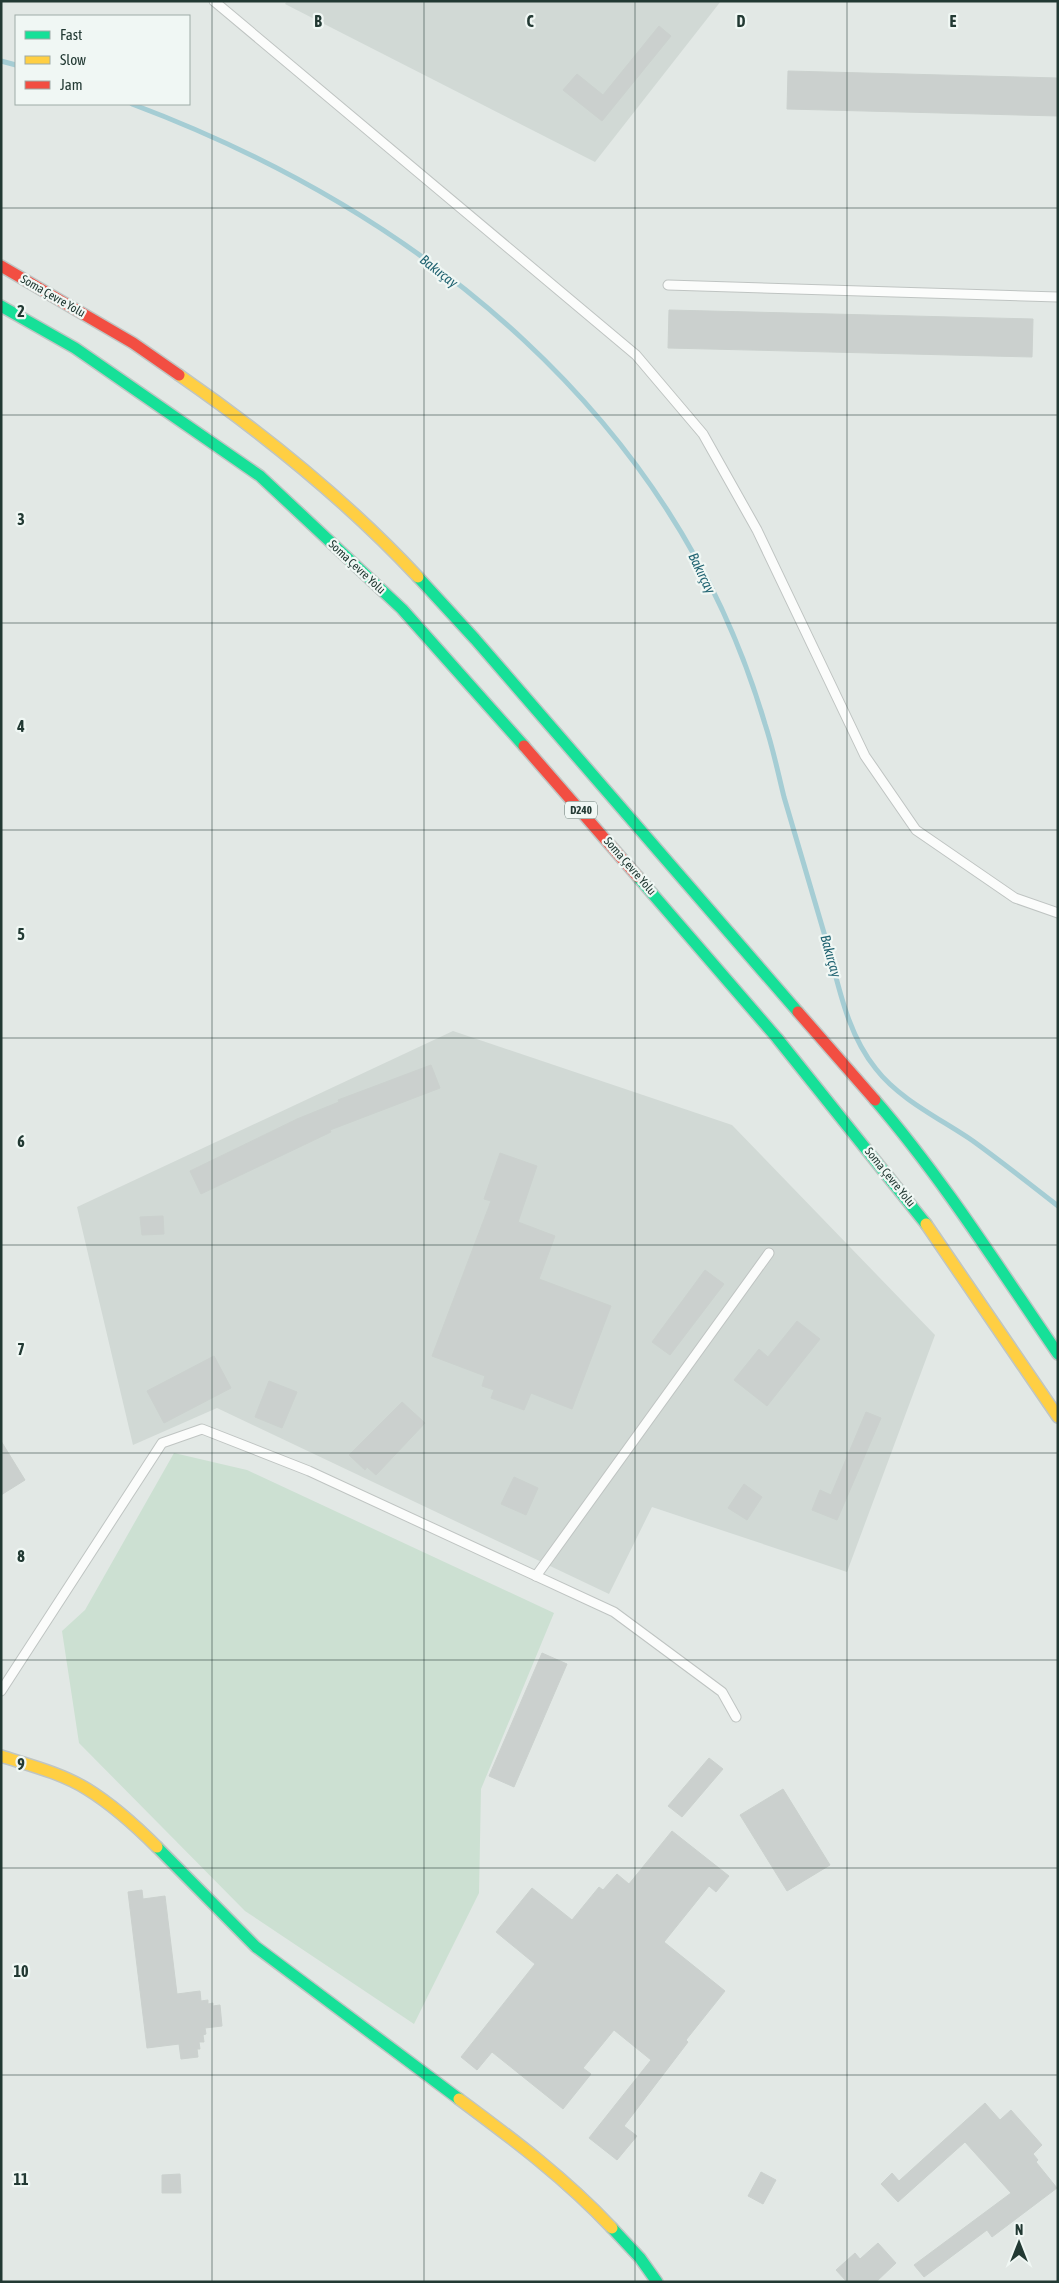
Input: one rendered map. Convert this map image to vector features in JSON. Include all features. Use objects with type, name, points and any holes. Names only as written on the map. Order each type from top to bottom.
[{"type":"main road","name":"Soma Çevre Yolu","points":[[1,266],[133,343],[213,398],[301,468],[394,552],[475,639],[904,1134],[961,1212],[1058,1354]]},
{"type":"main road","name":"Soma Çevre Yolu","points":[[1,306],[75,348],[260,476],[402,609],[576,804],[777,1038],[919,1213],[1058,1417]]},
{"type":"main road","points":[[1,1756],[40,1768],[86,1788],[129,1819],[256,1947],[510,2137],[584,2197],[640,2258],[656,2282]]},
{"type":"lane","points":[[214,1],[636,355],[703,434],[757,530],[865,756],[916,830],[1015,898],[1058,913]]},
{"type":"lane","points":[[668,285],[1058,297]]},
{"type":"lane","points":[[536,1576],[769,1253]]},
{"type":"lane","points":[[1,1692],[162,1443],[202,1429],[309,1471],[614,1612],[722,1692],[736,1717]]},
{"type":"shaded area","points":[[287,1],[721,1],[595,162],[285,4]]},
{"type":"shaded area","points":[[453,1031],[732,1125],[935,1335],[847,1572],[652,1507],[609,1594],[217,1408],[133,1445],[77,1207]]},
{"type":"green space","points":[[174,1453],[247,1470],[554,1613],[481,1789],[479,1893],[414,2024],[245,1911],[79,1743],[62,1631],[85,1610]]},
{"type":"building","points":[[659,26],[671,36],[602,121],[563,90],[577,74],[603,95]]},
{"type":"building","points":[[788,71],[1058,78],[1058,116],[787,109]]},
{"type":"building","points":[[669,310],[1033,319],[1032,357],[668,348]]},
{"type":"building","points":[[431,1065],[440,1088],[330,1130],[331,1132],[201,1194],[190,1171],[297,1119],[339,1102],[338,1100]]},
{"type":"building","points":[[500,1153],[537,1166],[518,1222],[555,1236],[539,1279],[611,1306],[572,1409],[531,1393],[524,1410],[491,1398],[494,1390],[482,1386],[485,1376],[432,1356],[491,1201],[484,1199]]},
{"type":"building","points":[[163,1216],[164,1234],[142,1235],[140,1217]]},
{"type":"building","points":[[705,1270],[724,1284],[670,1355],[652,1342]]},
{"type":"building","points":[[797,1321],[820,1339],[767,1406],[734,1380],[759,1349],[768,1357]]},
{"type":"building","points":[[214,1356],[231,1388],[164,1423],[147,1391]]},
{"type":"building","points":[[269,1381],[297,1392],[282,1428],[255,1417]]},
{"type":"building","points":[[402,1402],[425,1423],[376,1475],[367,1467],[365,1470],[349,1455]]},
{"type":"building","points":[[866,1412],[881,1418],[837,1520],[812,1510],[820,1490],[831,1495]]},
{"type":"building","points":[[1,1441],[25,1480],[1,1495]]},
{"type":"building","points":[[514,1477],[538,1488],[526,1515],[501,1504]]},
{"type":"building","points":[[744,1484],[762,1497],[747,1520],[728,1508]]},
{"type":"building","points":[[542,1653],[567,1664],[514,1787],[489,1776]]},
{"type":"building","points":[[709,1758],[723,1769],[682,1817],[668,1806]]},
{"type":"building","points":[[783,1789],[830,1865],[787,1891],[740,1815]]},
{"type":"building","points":[[672,1831],[729,1876],[716,1892],[709,1886],[664,1942],[725,1991],[686,2040],[688,2042],[624,2126],[637,2136],[617,2160],[589,2138],[651,2060],[614,2030],[583,2068],[591,2074],[563,2109],[492,2052],[477,2070],[461,2057],[535,1964],[496,1932],[532,1888],[572,1920],[599,1887],[603,1890],[617,1874],[629,1884]]},
{"type":"building","points":[[142,1890],[143,1899],[165,1896],[177,1994],[200,1991],[201,2001],[208,2000],[208,2004],[213,2003],[213,2006],[220,2005],[222,2026],[205,2028],[204,2042],[199,2042],[200,2049],[197,2049],[198,2057],[181,2059],[179,2044],[147,2048],[128,1892]]},
{"type":"building","points":[[985,2103],[1000,2120],[1011,2110],[1042,2145],[1033,2154],[1038,2160],[1036,2162],[1057,2188],[992,2237],[987,2230],[924,2277],[914,2265],[1011,2193],[965,2142],[898,2202],[881,2184],[892,2173],[899,2181]]},
{"type":"building","points":[[761,2172],[776,2180],[763,2204],[748,2196]]},
{"type":"building","points":[[180,2174],[181,2193],[162,2193],[162,2175]]},
{"type":"building","points":[[878,2243],[896,2263],[876,2282],[847,2282],[836,2270],[855,2253],[860,2259]]},
{"type":"waterway","name":"Bakırçay","points":[[1,61],[15,65]]},
{"type":"waterway","name":"Bakırçay","points":[[134,105],[239,149],[341,204],[436,267],[524,340],[602,422],[669,513],[724,614],[768,733],[784,797],[845,1009],[866,1055],[886,1080],[909,1100],[973,1141],[1058,1206]]},
{"type":"traffic: fast","points":[[1,306],[75,348],[260,476],[402,609],[524,746]]},
{"type":"traffic: fast","points":[[418,577],[475,639],[798,1012]]},
{"type":"traffic: fast","points":[[638,877],[777,1038],[926,1224]]},
{"type":"traffic: fast","points":[[875,1100],[947,1192],[1058,1354]]},
{"type":"traffic: fast","points":[[157,1847],[256,1947],[459,2099]]},
{"type":"traffic: fast","points":[[612,2228],[640,2258],[657,2282]]},
{"type":"traffic: slow","points":[[179,375],[242,421],[334,495],[418,577]]},
{"type":"traffic: slow","points":[[926,1224],[1058,1417]]},
{"type":"traffic: slow","points":[[1,1756],[34,1766],[77,1783],[124,1816],[157,1847]]},
{"type":"traffic: slow","points":[[459,2099],[558,2176],[612,2228]]},
{"type":"traffic: jam","points":[[1,266],[133,343],[179,375]]},
{"type":"traffic: jam","points":[[524,746],[638,877]]},
{"type":"traffic: jam","points":[[798,1012],[875,1100]]}]
